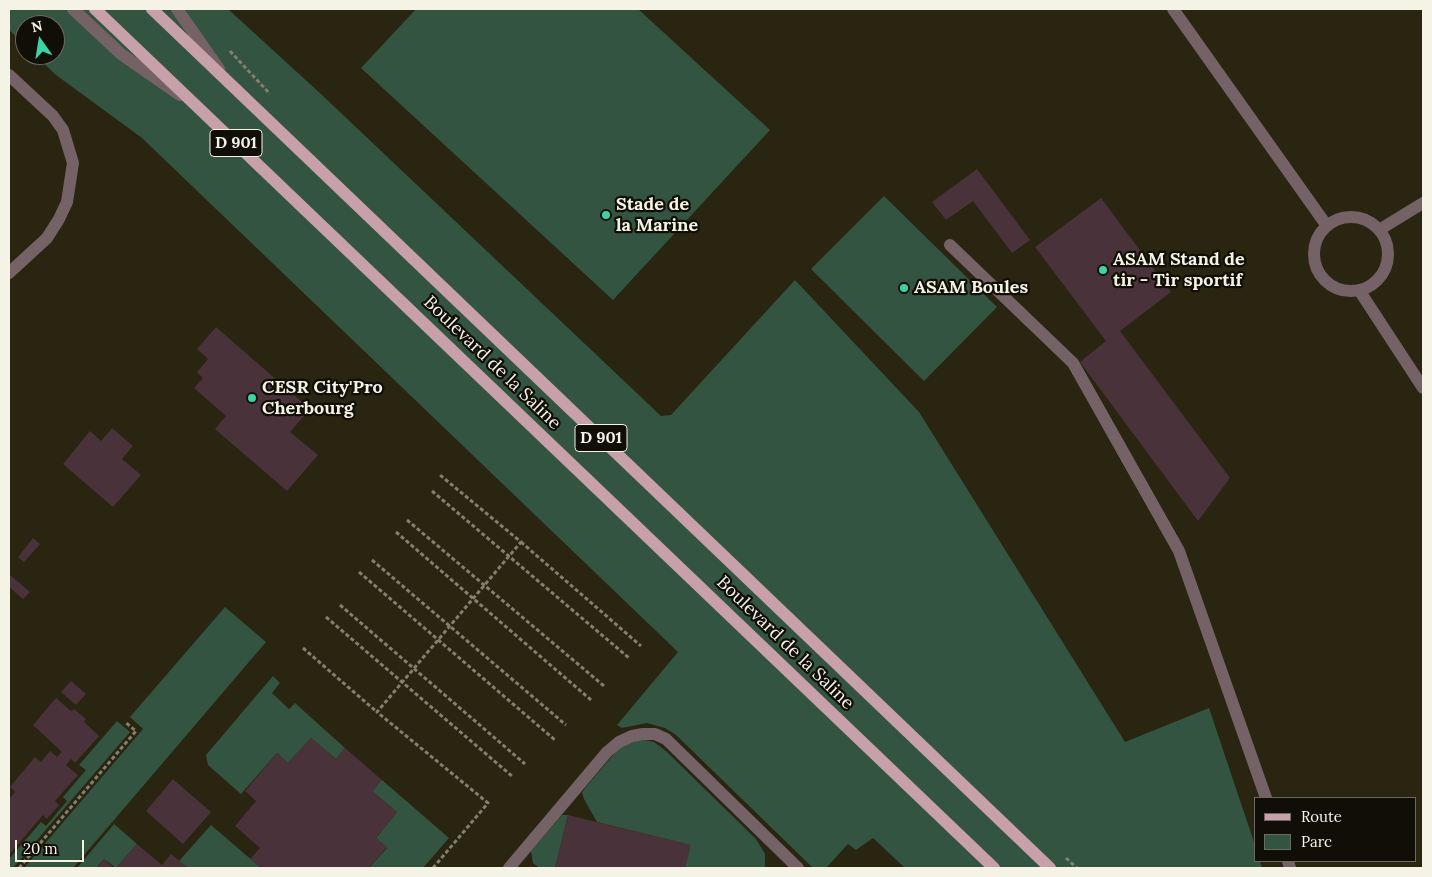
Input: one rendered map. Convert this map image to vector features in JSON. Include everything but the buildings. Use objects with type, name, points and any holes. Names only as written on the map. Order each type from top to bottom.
[{"type":"main road","name":"Boulevard de la Saline","points":[[95,9],[994,868]]},
{"type":"main road","name":"Boulevard de la Saline","points":[[152,9],[1050,868]]},
{"type":"street","points":[[73,9],[121,54],[198,108]]},
{"type":"street","points":[[177,9],[226,80]]},
{"type":"street","points":[[1173,9],[1327,226]]},
{"type":"street","points":[[9,75],[53,116],[63,130],[73,163],[67,202],[59,219],[47,238],[9,273]]},
{"type":"street","points":[[1379,230],[1423,203]]},
{"type":"street","points":[[1348,217],[1360,218],[1379,230],[1386,241],[1388,253],[1386,266],[1380,277],[1371,286],[1347,291],[1335,287],[1325,280],[1317,270],[1314,258],[1315,246],[1319,236],[1327,226],[1348,217]]},
{"type":"street","points":[[950,246],[1073,363],[1179,551],[1266,797]]},
{"type":"street","points":[[1359,290],[1423,388]]},
{"type":"street","points":[[508,868],[607,752],[619,742],[632,736],[649,734],[666,739],[798,868]]},
{"type":"path","points":[[440,475],[641,646]]},
{"type":"path","points":[[432,491],[629,658]]},
{"type":"path","points":[[407,520],[604,686]]},
{"type":"path","points":[[396,532],[591,700]]},
{"type":"path","points":[[377,712],[404,683],[521,542]]},
{"type":"path","points":[[372,560],[566,725]]},
{"type":"path","points":[[359,572],[555,740]]},
{"type":"path","points":[[340,604],[526,764]]},
{"type":"path","points":[[326,617],[513,777]]},
{"type":"path","points":[[303,648],[377,712],[488,803],[433,868]]},
{"type":"path","points":[[19,868],[136,731],[125,722]]},
{"type":"green space","points":[[9,9],[228,9],[322,95],[661,416],[671,415],[795,280],[919,412],[1125,742],[1209,708],[1254,842],[1254,862],[1260,862],[1262,868],[905,868],[873,838],[856,850],[848,844],[826,868],[813,868],[676,735],[665,728],[647,723],[622,728],[617,725],[678,652],[142,138],[56,75],[46,65],[65,65],[65,15],[15,15],[15,36],[9,30]]},
{"type":"green space","name":"Stade de la Marine","points":[[416,9],[638,9],[770,130],[613,300],[361,68]]},
{"type":"green space","name":"ASAM Boules","points":[[884,196],[997,307],[924,381],[811,269]]},
{"type":"green space","points":[[225,607],[266,642],[73,868],[24,868],[143,729],[130,717]]},
{"type":"green space","points":[[273,676],[280,683],[272,693],[289,709],[295,703],[345,748],[336,759],[311,738],[288,763],[277,753],[241,794],[208,765],[206,755]]},
{"type":"green space","points":[[117,721],[130,732],[13,868],[9,868],[9,859],[41,822],[46,826],[67,801],[63,797],[86,770],[79,765]]},
{"type":"green space","points":[[645,740],[654,742],[666,751],[756,839],[765,854],[765,868],[685,868],[690,845],[597,822],[582,793],[620,747],[628,742]]},
{"type":"green space","points":[[382,780],[449,838],[423,868],[369,868],[387,848],[376,838],[397,812],[372,791]]},
{"type":"green space","points":[[562,815],[568,815],[555,868],[538,867],[533,863],[531,851]]},
{"type":"green space","points":[[114,824],[137,844],[116,868],[104,859],[96,868],[77,868]]},
{"type":"green space","points":[[211,825],[261,868],[188,868],[179,861]]},
{"type":"place","name":"Stade de la Marine","points":[[606,215]]},
{"type":"place","name":"ASAM Stand de tir - Tir sportif","points":[[1103,270]]},
{"type":"place","name":"ASAM Boules","points":[[904,288]]},
{"type":"place","name":"CESR City'Pro Cherbourg","points":[[252,398]]}]
